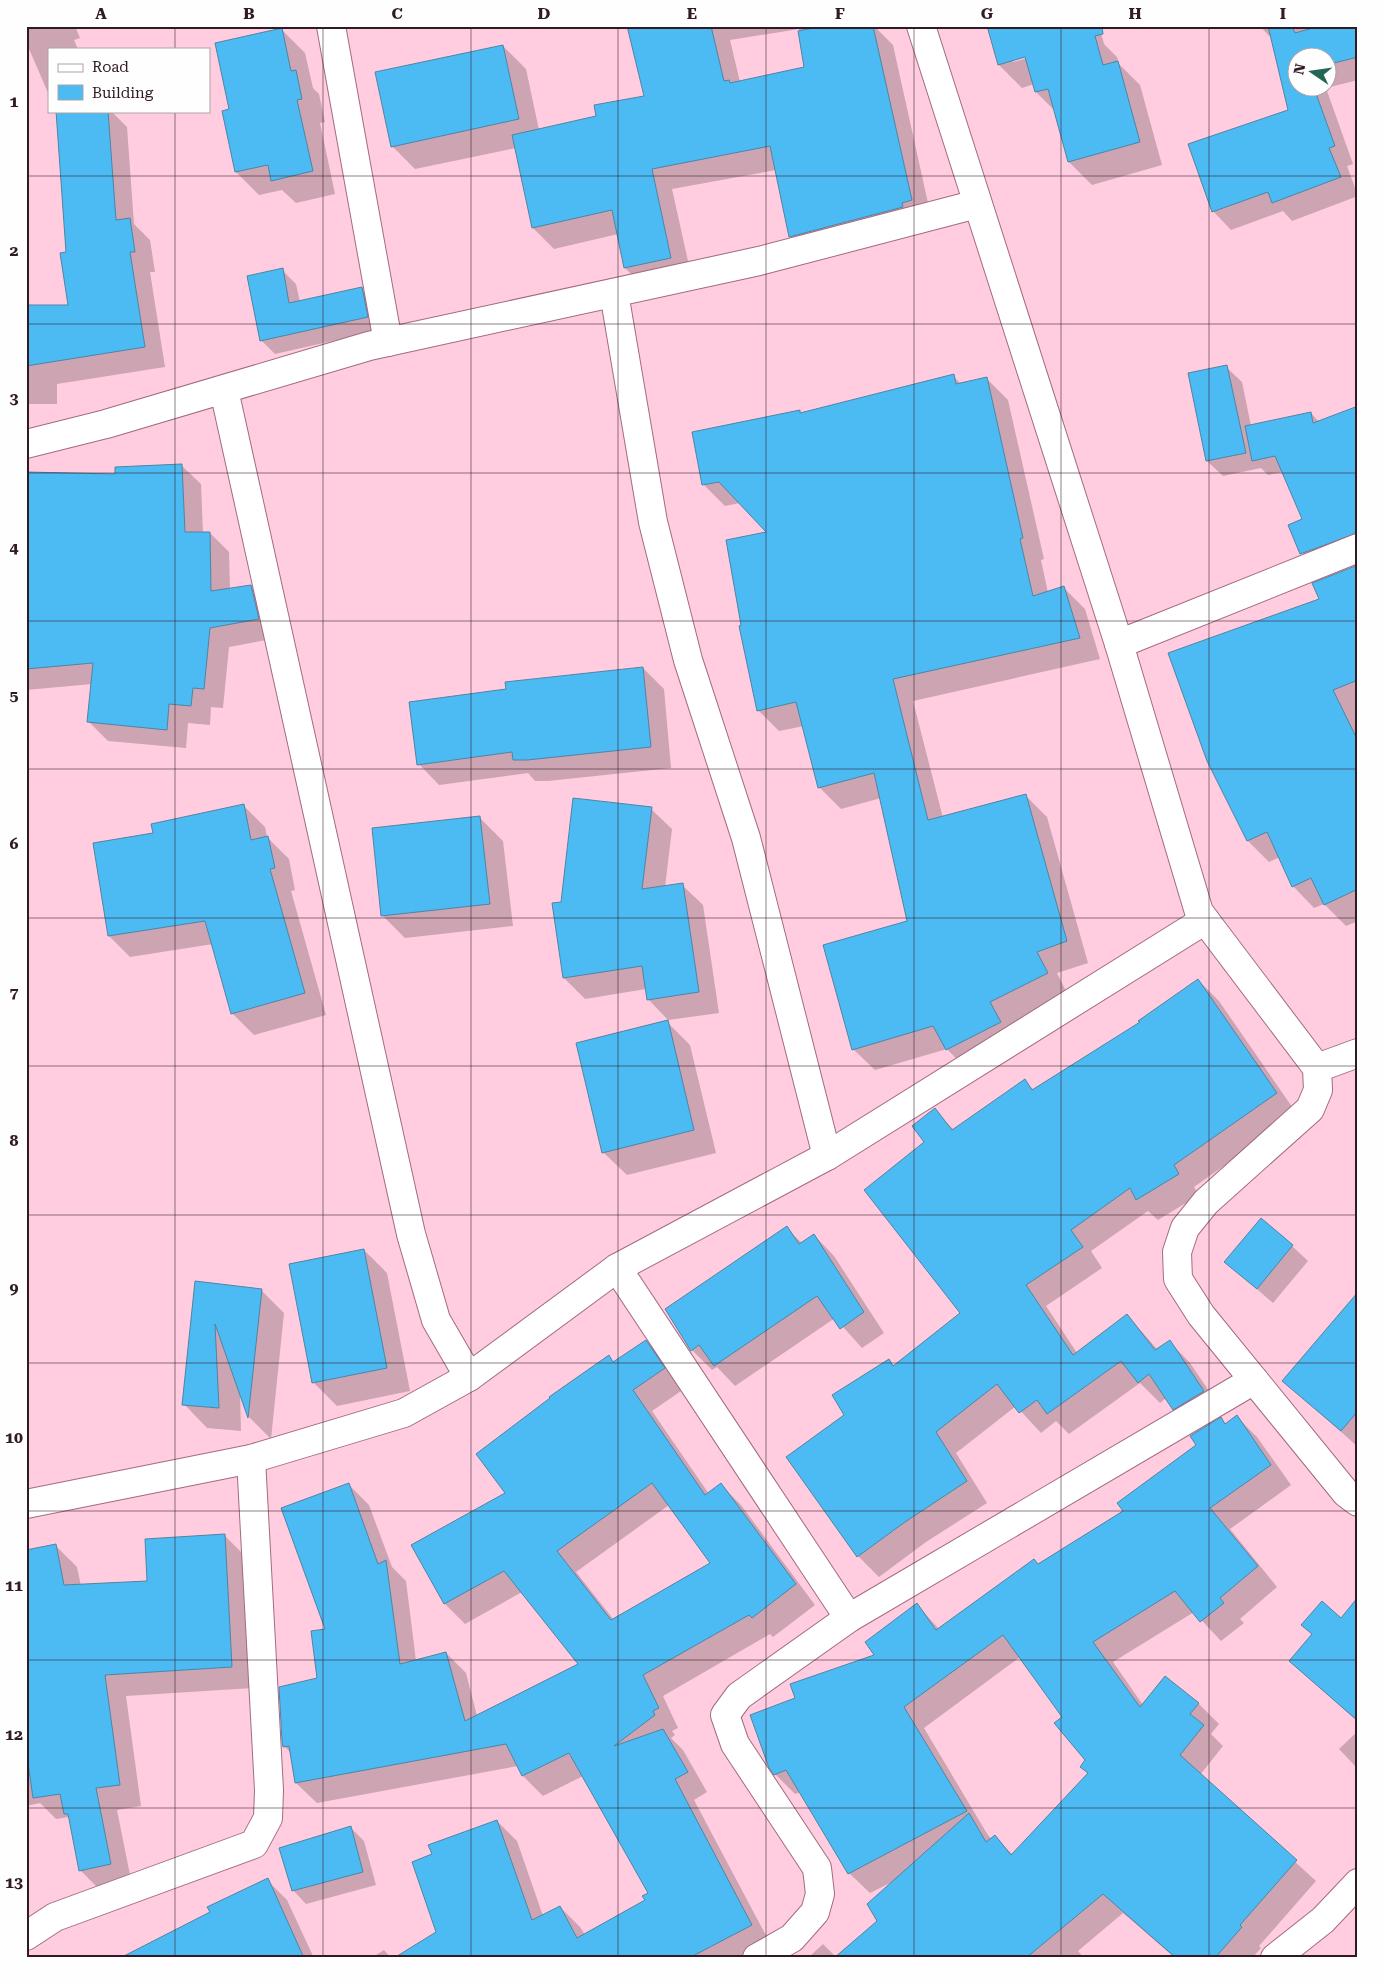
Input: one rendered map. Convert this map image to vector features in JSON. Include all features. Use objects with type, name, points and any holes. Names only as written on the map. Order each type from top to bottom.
[{"type":"street","points":[[331,26],[388,342]]},
{"type":"street","points":[[921,26],[1119,644],[1200,912],[1317,1068],[1318,1090],[1310,1109],[1206,1202],[1185,1228],[1177,1252],[1178,1279],[1201,1315],[1346,1493],[1358,1502]]},
{"type":"street","points":[[26,444],[106,424],[388,342],[759,261],[977,204]]},
{"type":"street","points":[[614,293],[658,540],[688,660],[746,838],[827,1156]]},
{"type":"street","points":[[224,390],[411,1234],[436,1320],[469,1377]]},
{"type":"street","points":[[1119,644],[1358,548]]},
{"type":"street","points":[[26,1504],[251,1459],[404,1412],[469,1377],[617,1268],[827,1156],[1205,920]]},
{"type":"street","points":[[1317,1068],[1358,1053]]},
{"type":"street","points":[[617,1268],[849,1618]]},
{"type":"street","points":[[757,1958],[792,1938],[815,1912],[820,1894],[817,1868],[735,1744],[725,1715],[739,1696],[849,1618],[1254,1380]]},
{"type":"street","points":[[26,1936],[55,1917],[254,1844],[268,1818],[270,1790],[251,1459]]},
{"type":"street","points":[[1274,1958],[1323,1920],[1358,1883]]},
{"type":"building","points":[[627,26],[711,26],[724,81],[729,80],[730,83],[804,67],[798,31],[823,26],[873,26],[912,200],[902,203],[903,207],[789,237],[770,146],[652,169],[671,258],[624,268],[612,210],[532,228],[512,135],[596,116],[594,105],[644,96]]},
{"type":"building","points":[[987,26],[1102,26],[1103,34],[1095,36],[1103,65],[1118,61],[1140,142],[1068,162],[1048,89],[1035,92],[1025,57],[998,65]]},
{"type":"building","points":[[1268,26],[1292,26],[1295,33],[1320,26],[1358,26],[1358,57],[1336,62],[1336,48],[1286,48],[1286,98],[1318,98],[1335,146],[1329,148],[1341,177],[1272,203],[1268,192],[1212,212],[1188,144],[1288,110]]},
{"type":"building","points":[[282,28],[291,71],[296,70],[302,99],[297,100],[313,171],[271,181],[268,165],[235,172],[222,111],[229,109],[215,43]]},
{"type":"building","points":[[503,45],[519,119],[391,147],[375,72]]},
{"type":"building","points":[[56,112],[108,112],[116,220],[130,218],[135,252],[130,252],[145,347],[26,366],[26,305],[68,305],[60,253],[66,252]]},
{"type":"building","points":[[283,268],[289,303],[362,287],[368,317],[260,341],[247,276]]},
{"type":"building","points":[[1227,365],[1246,453],[1206,461],[1188,373]]},
{"type":"building","points":[[954,374],[956,384],[987,377],[1023,538],[1020,539],[1033,596],[1064,586],[1080,638],[893,679],[928,820],[1026,794],[1067,941],[1037,952],[1048,973],[990,1002],[1001,1022],[946,1050],[933,1026],[852,1050],[823,945],[907,921],[874,773],[818,788],[796,702],[757,711],[739,626],[741,625],[726,540],[766,532],[719,482],[702,485],[692,432],[800,410],[800,413]]},
{"type":"building","points":[[1358,406],[1358,533],[1300,554],[1288,525],[1302,519],[1275,456],[1252,461],[1245,426],[1311,412],[1313,423]]},
{"type":"building","points":[[182,464],[185,532],[210,532],[211,591],[251,585],[259,619],[210,628],[204,689],[193,688],[191,706],[169,704],[167,730],[87,722],[93,663],[26,669],[26,472],[115,474],[115,467]]},
{"type":"building","points":[[1358,565],[1358,680],[1333,690],[1358,741],[1358,889],[1324,905],[1311,878],[1292,887],[1267,832],[1247,841],[1207,761],[1168,653],[1319,599],[1312,583]]},
{"type":"building","points":[[643,667],[651,747],[527,760],[513,760],[512,752],[417,765],[409,702],[506,689],[505,682]]},
{"type":"building","points":[[573,798],[652,807],[642,889],[683,883],[699,992],[647,1000],[642,966],[563,978],[552,903],[561,902]]},
{"type":"building","points":[[244,804],[251,840],[268,836],[275,868],[270,869],[305,993],[231,1014],[205,921],[108,936],[93,843],[153,833],[151,824]]},
{"type":"building","points":[[480,816],[490,904],[381,916],[372,828]]},
{"type":"building","points":[[1198,979],[1277,1093],[1174,1165],[1179,1174],[1136,1200],[1130,1188],[1071,1230],[1083,1247],[1026,1285],[1073,1355],[1127,1314],[1155,1350],[1170,1340],[1204,1391],[1173,1410],[1149,1374],[1138,1383],[1121,1361],[1047,1414],[1037,1400],[1019,1413],[997,1384],[936,1432],[967,1481],[905,1522],[857,1557],[786,1457],[844,1415],[832,1395],[889,1359],[893,1366],[960,1313],[864,1190],[924,1142],[912,1126],[935,1108],[952,1130],[1025,1079],[1032,1090],[1140,1022],[1138,1021]]},
{"type":"building","points":[[668,1020],[694,1130],[602,1153],[576,1043]]},
{"type":"building","points":[[1261,1218],[1293,1245],[1257,1289],[1224,1262]]},
{"type":"building","points":[[787,1226],[799,1244],[814,1234],[864,1312],[840,1329],[817,1296],[714,1366],[699,1345],[691,1351],[665,1309]]},
{"type":"building","points":[[364,1249],[387,1368],[312,1383],[289,1264]]},
{"type":"building","points":[[195,1281],[262,1289],[248,1418],[215,1324],[219,1408],[182,1405]]},
{"type":"building","points":[[1358,1292],[1358,1411],[1341,1431],[1282,1381]]},
{"type":"building","points":[[646,1340],[665,1368],[633,1390],[705,1495],[721,1483],[796,1584],[752,1618],[749,1615],[643,1675],[659,1708],[653,1711],[655,1715],[614,1746],[663,1729],[688,1772],[675,1779],[752,1925],[689,1958],[394,1958],[436,1932],[412,1862],[432,1854],[428,1845],[497,1820],[532,1920],[560,1906],[577,1938],[645,1900],[642,1896],[648,1893],[569,1753],[522,1776],[506,1744],[295,1783],[289,1746],[283,1747],[282,1741],[279,1687],[317,1678],[311,1631],[325,1629],[281,1508],[349,1483],[378,1564],[386,1560],[400,1664],[446,1652],[465,1721],[578,1664],[504,1571],[444,1604],[411,1545],[505,1493],[476,1454],[549,1397],[609,1355],[613,1362]],"holes":[[[652,1483],[710,1563],[611,1620],[557,1551]]]},
{"type":"building","points":[[1237,1415],[1271,1465],[1210,1508],[1258,1566],[1220,1598],[1224,1603],[1200,1622],[1175,1591],[1093,1642],[1140,1707],[1165,1676],[1199,1703],[1190,1714],[1204,1725],[1180,1755],[1297,1860],[1240,1925],[1242,1927],[1215,1958],[1176,1958],[1103,1894],[1026,1958],[834,1958],[877,1921],[867,1904],[969,1813],[986,1842],[995,1835],[1011,1855],[1088,1773],[1080,1767],[1085,1760],[1054,1723],[1062,1717],[1003,1635],[904,1707],[967,1811],[848,1874],[786,1770],[774,1775],[769,1768],[750,1715],[795,1698],[790,1684],[874,1655],[865,1642],[917,1603],[936,1630],[1034,1559],[1038,1564],[1123,1511],[1117,1503],[1196,1445],[1190,1436],[1221,1417],[1225,1424]]},
{"type":"building","points":[[225,1534],[232,1667],[105,1675],[120,1785],[96,1788],[111,1864],[79,1871],[68,1814],[64,1814],[60,1794],[33,1798],[26,1749],[26,1550],[56,1544],[64,1585],[147,1581],[145,1539]]},
{"type":"building","points":[[1358,1597],[1358,1721],[1289,1661],[1312,1634],[1301,1625],[1322,1601],[1341,1618]]},
{"type":"building","points":[[351,1826],[363,1872],[292,1891],[279,1848]]},
{"type":"building","points":[[268,1878],[304,1958],[120,1958],[210,1912],[207,1907]]}]
